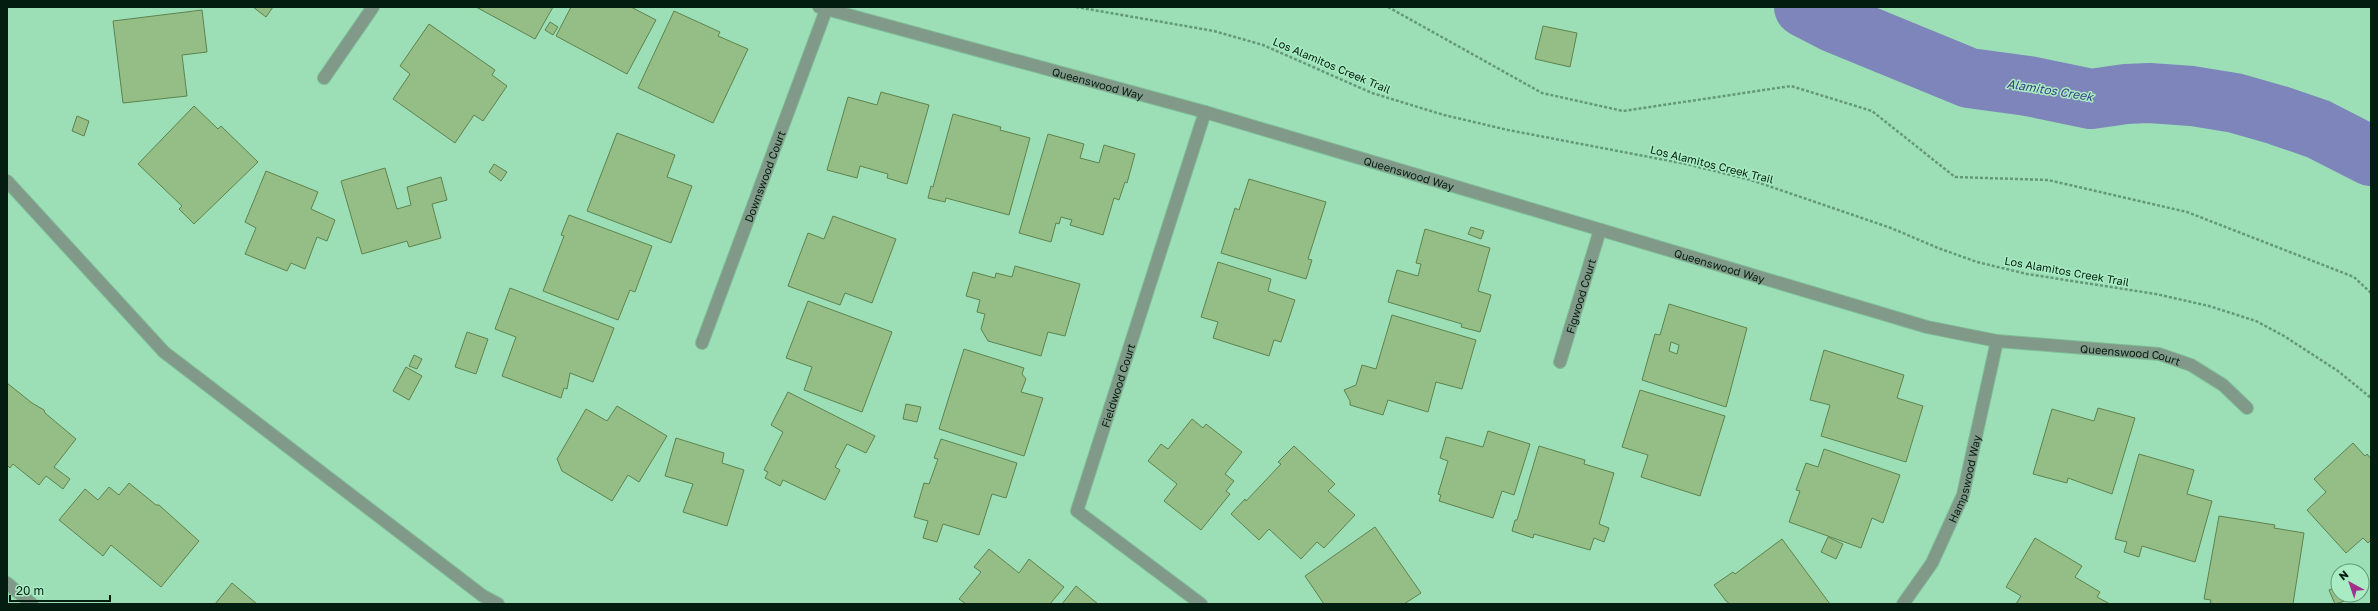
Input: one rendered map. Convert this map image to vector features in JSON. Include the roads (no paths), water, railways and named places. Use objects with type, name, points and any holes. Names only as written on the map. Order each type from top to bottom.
[{"type":"street","points":[[324,78],[373,7]]},
{"type":"street","name":"Queenswood Way","points":[[823,8],[1205,112],[1928,327],[1997,341]]},
{"type":"street","name":"Downswood Court","points":[[702,342],[823,8]]},
{"type":"street","name":"Fieldwood Court","points":[[1202,604],[1077,511],[1205,112]]},
{"type":"street","points":[[7,181],[164,352],[483,596],[498,604]]},
{"type":"street","name":"Figwood Court","points":[[1560,362],[1600,230]]},
{"type":"street","name":"Queenswood Court","points":[[1997,341],[2159,354],[2191,365],[2223,385],[2247,408]]},
{"type":"street","name":"Hampswood Way","points":[[1903,604],[1932,563],[1963,495],[1997,341]]},
{"type":"street","points":[[7,583],[32,604]]},
{"type":"waterway","name":"Alamitos Creek","points":[[1804,7],[1835,23],[1969,78],[2028,86],[2091,99],[2126,94],[2149,93],[2192,96],[2235,103],[2318,129],[2371,156]]}]
